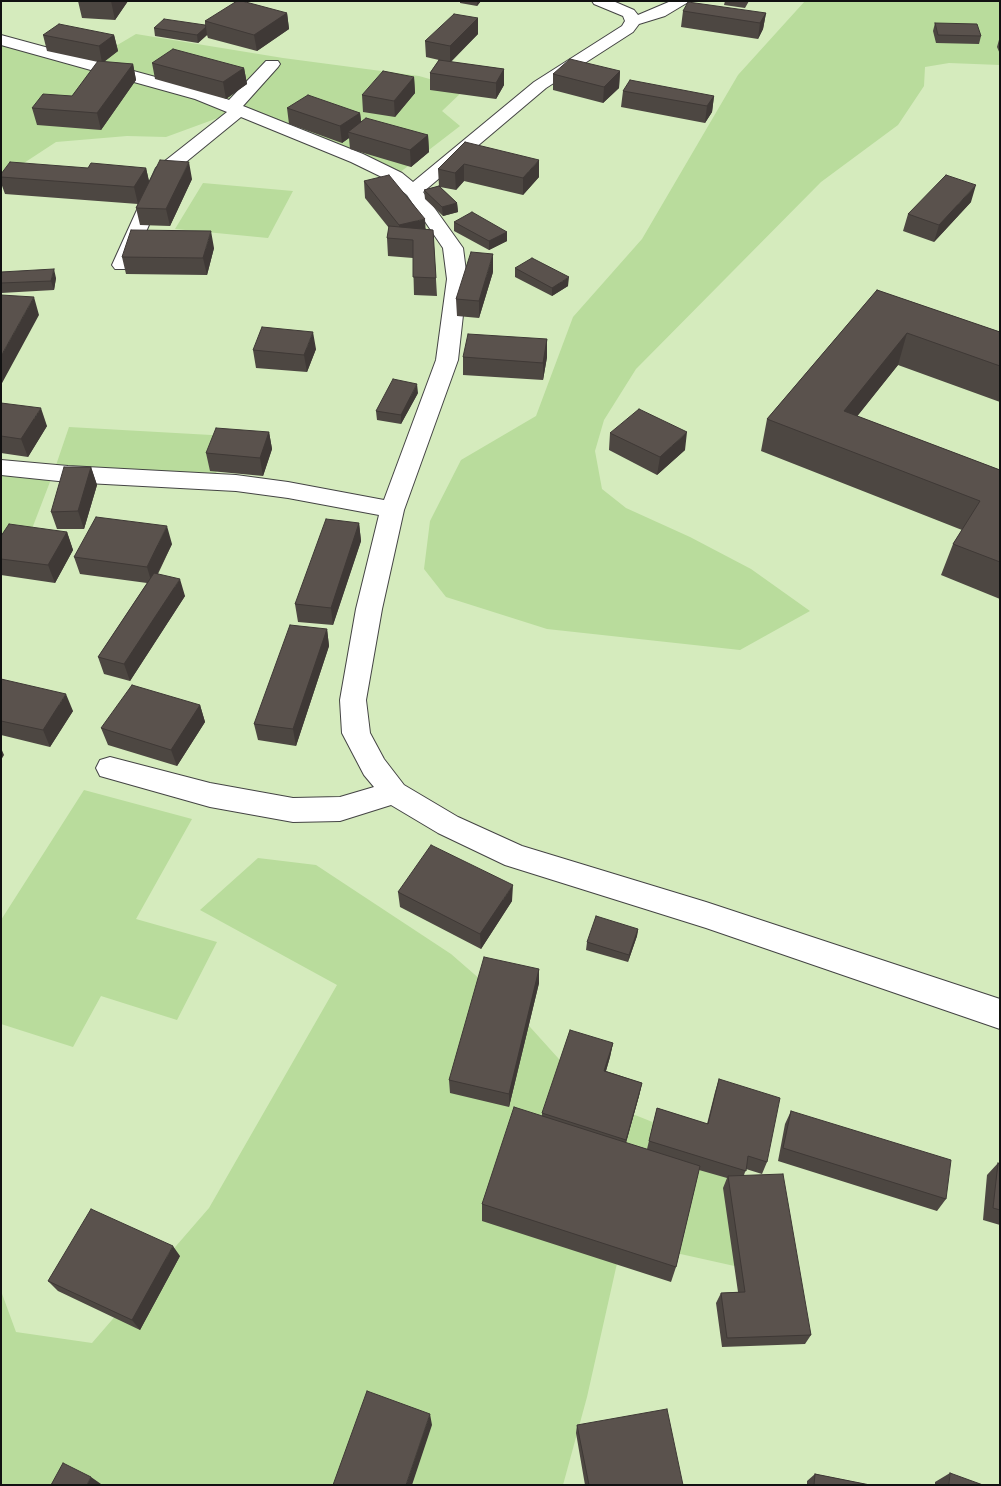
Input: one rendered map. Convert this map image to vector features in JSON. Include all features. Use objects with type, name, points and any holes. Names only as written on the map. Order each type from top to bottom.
[{"type":"street","points":[[599,1],[629,13],[633,21]]},
{"type":"street","points":[[413,191],[540,85],[628,29],[633,21],[660,13],[683,1]]},
{"type":"street","points":[[1,40],[201,95],[396,176],[413,191],[434,218],[453,248],[457,279],[446,360],[392,510],[369,609],[352,700],[356,733],[374,767],[394,793],[448,825],[515,856],[706,915],[1000,1014]]},
{"type":"street","points":[[122,265],[162,172],[236,109],[272,64]]},
{"type":"street","points":[[1,468],[68,474],[236,483],[288,490],[392,510]]},
{"type":"street","points":[[110,768],[210,795],[293,810],[340,809],[394,793]]},
{"type":"green space","points":[[1,1],[1000,1],[1000,1485],[1,1485]]},
{"type":"green space","points":[[805,1],[1000,1],[1000,65],[949,63],[925,67],[924,86],[898,125],[821,182],[636,369],[604,420],[595,451],[602,489],[626,508],[690,537],[751,569],[810,611],[740,650],[547,629],[446,597],[424,569],[430,521],[461,460],[536,416],[573,317],[642,239],[738,75]]},
{"type":"green space","points":[[136,34],[283,58],[419,76],[465,89],[442,111],[460,126],[399,173],[306,144],[237,111],[166,137],[127,136],[56,142],[1,178],[1,42],[87,63]]},
{"type":"green space","points":[[203,183],[293,191],[268,238],[175,229]]},
{"type":"green space","points":[[69,427],[229,436],[213,482],[53,474]]},
{"type":"green space","points":[[1,468],[53,474],[20,560],[1,560]]},
{"type":"green space","points":[[84,790],[192,819],[136,919],[217,942],[177,1020],[101,996],[73,1047],[1,1024],[1,920]]},
{"type":"green space","points":[[258,858],[316,865],[451,954],[512,1007],[595,1099],[735,1155],[766,1273],[622,1241],[587,1397],[563,1485],[1,1485],[1,1291],[16,1332],[92,1343],[209,1208],[337,985],[200,910]]},
{"type":"building","points":[[237,1],[287,13],[254,35],[205,21]]},
{"type":"building","points":[[688,2],[766,13],[760,23],[683,11]]},
{"type":"building","points":[[454,14],[478,18],[450,46],[425,41]]},
{"type":"building","points":[[164,19],[205,25],[206,27],[197,35],[154,28]]},
{"type":"building","points":[[935,23],[977,24],[981,36],[938,35]]},
{"type":"building","points":[[59,24],[114,35],[99,46],[43,35]]},
{"type":"building","points":[[173,49],[244,68],[223,82],[152,63]]},
{"type":"building","points":[[570,59],[620,71],[604,87],[553,74]]},
{"type":"building","points":[[439,60],[504,69],[496,83],[430,73]]},
{"type":"building","points":[[98,61],[133,64],[97,113],[32,108],[43,94],[72,96]]},
{"type":"building","points":[[383,71],[414,77],[394,101],[362,95]]},
{"type":"building","points":[[630,80],[714,96],[707,106],[623,91]]},
{"type":"building","points":[[308,95],[360,113],[340,126],[287,108]]},
{"type":"building","points":[[366,118],[428,135],[410,150],[348,132]]},
{"type":"building","points":[[465,142],[539,160],[523,178],[464,164],[455,173],[438,169]]},
{"type":"building","points":[[160,160],[189,162],[166,209],[136,208]]},
{"type":"building","points":[[10,162],[88,168],[91,163],[146,168],[134,187],[1,177],[1,174]]},
{"type":"building","points":[[389,175],[425,219],[399,225],[364,181]]},
{"type":"building","points":[[946,175],[976,185],[939,225],[908,214]]},
{"type":"building","points":[[439,186],[457,203],[442,207],[424,190]]},
{"type":"building","points":[[472,212],[507,232],[489,241],[454,222]]},
{"type":"building","points":[[389,226],[433,230],[436,278],[413,277],[413,240],[387,238]]},
{"type":"building","points":[[131,230],[211,231],[203,258],[122,257]]},
{"type":"building","points":[[471,252],[493,254],[479,301],[456,299]]},
{"type":"building","points":[[532,258],[569,277],[552,288],[515,268]]},
{"type":"building","points":[[54,269],[51,281],[1,283],[1,272]]},
{"type":"building","points":[[877,290],[1000,332],[1000,366],[907,333],[844,411],[1000,470],[1000,562],[953,544],[980,501],[767,419]]},
{"type":"building","points":[[1,295],[34,297],[1,356]]},
{"type":"building","points":[[262,327],[313,332],[304,355],[253,350]]},
{"type":"building","points":[[468,334],[547,339],[543,363],[463,357]]},
{"type":"building","points":[[393,379],[417,384],[401,415],[376,411]]},
{"type":"building","points":[[1,403],[41,408],[21,439],[1,436]]},
{"type":"building","points":[[639,409],[687,432],[660,457],[610,433]]},
{"type":"building","points":[[216,428],[269,432],[260,458],[206,453]]},
{"type":"building","points":[[64,467],[91,467],[78,511],[51,512]]},
{"type":"building","points":[[96,517],[167,526],[147,567],[74,557]]},
{"type":"building","points":[[326,519],[359,523],[331,608],[295,604]]},
{"type":"building","points":[[9,524],[67,532],[48,565],[1,559],[1,536]]},
{"type":"building","points":[[154,573],[180,579],[124,664],[98,657]]},
{"type":"building","points":[[290,625],[327,629],[293,729],[254,724]]},
{"type":"building","points":[[1,679],[66,694],[43,730],[1,721]]},
{"type":"building","points":[[132,685],[200,705],[171,750],[101,728]]},
{"type":"building","points":[[431,845],[513,885],[480,934],[398,892]]},
{"type":"building","points":[[596,916],[638,929],[629,955],[587,942]]},
{"type":"building","points":[[484,957],[539,969],[509,1094],[449,1080]]},
{"type":"building","points":[[570,1030],[613,1043],[604,1071],[642,1083],[626,1140],[542,1113]]},
{"type":"building","points":[[719,1079],[780,1098],[767,1162],[748,1156],[746,1171],[649,1141],[657,1108],[708,1124]]},
{"type":"building","points":[[514,1107],[700,1166],[676,1267],[482,1204]]},
{"type":"building","points":[[791,1111],[951,1160],[946,1199],[783,1148]]},
{"type":"building","points":[[998,1163],[1000,1164],[1000,1210],[993,1208]]},
{"type":"building","points":[[783,1174],[811,1335],[727,1338],[721,1293],[745,1292],[728,1176]]},
{"type":"building","points":[[91,1209],[173,1246],[132,1320],[48,1281]]},
{"type":"building","points":[[367,1391],[430,1414],[406,1485],[333,1485]]},
{"type":"building","points":[[667,1409],[683,1485],[589,1485],[577,1425]]},
{"type":"building","points":[[63,1463],[91,1477],[87,1485],[51,1485]]},
{"type":"building","points":[[950,1473],[983,1485],[949,1485]]},
{"type":"building","points":[[815,1474],[870,1485],[814,1485]]}]
